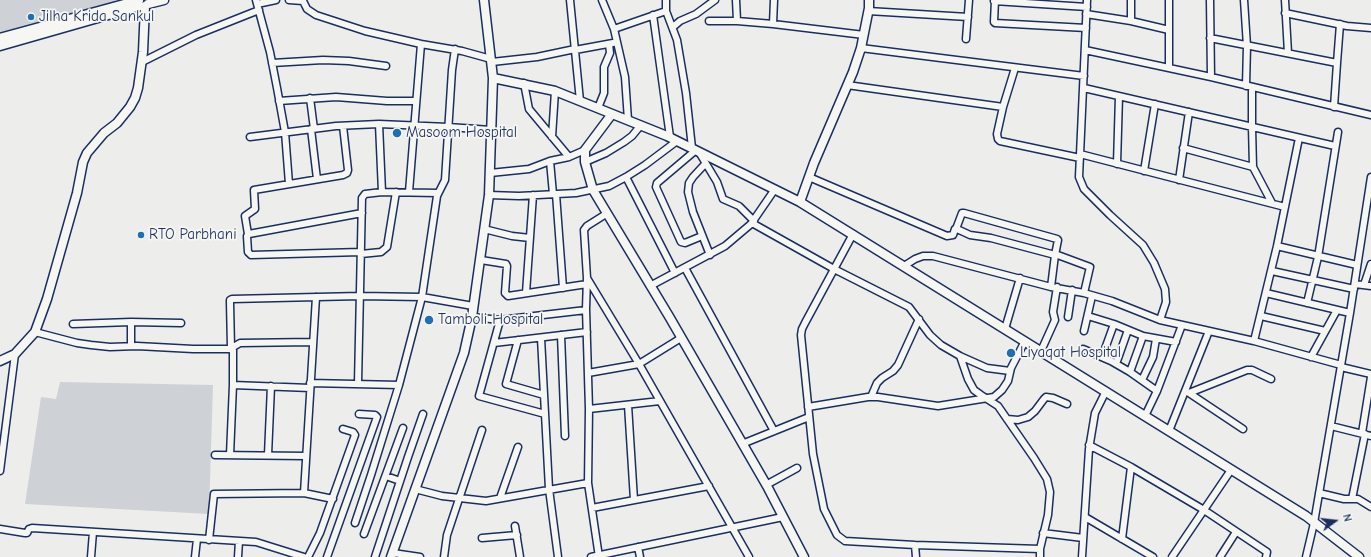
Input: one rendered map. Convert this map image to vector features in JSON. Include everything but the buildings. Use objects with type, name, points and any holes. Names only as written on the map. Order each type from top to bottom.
[{"type":"street","points":[[0,38],[143,2],[164,0]]},
{"type":"street","points":[[142,62],[257,5],[276,0]]},
{"type":"street","points":[[289,0],[307,1],[307,9],[316,15],[365,31],[421,44],[455,49],[492,60],[538,57],[575,49],[617,43]]},
{"type":"street","points":[[420,557],[392,555],[464,353],[472,317],[489,195],[490,173],[493,78],[484,0]]},
{"type":"street","points":[[570,0],[580,101]]},
{"type":"street","points":[[602,0],[614,29],[625,77],[628,120]]},
{"type":"street","points":[[666,0],[666,10],[677,40],[696,150],[717,182],[723,199],[739,206],[753,222],[834,269],[909,307],[930,335],[942,345],[960,356],[988,368],[1010,371]]},
{"type":"street","points":[[673,27],[680,21],[696,14],[715,0]]},
{"type":"street","points":[[736,0],[737,21]]},
{"type":"street","points":[[772,24],[774,0]]},
{"type":"street","points":[[800,202],[861,48],[870,0]]},
{"type":"street","points":[[966,39],[969,0]]},
{"type":"street","points":[[1086,28],[995,23],[994,0],[1087,3],[1084,88],[1079,176],[1084,189],[1143,245],[1154,263],[1165,289],[1166,302],[1160,320]]},
{"type":"street","points":[[1131,0],[1131,21]]},
{"type":"street","points":[[1169,0],[1169,68]]},
{"type":"street","points":[[1210,0],[1211,77]]},
{"type":"street","points":[[1244,0],[1253,167],[1272,203]]},
{"type":"street","points":[[1284,0],[1288,53]]},
{"type":"street","points":[[0,46],[143,2]]},
{"type":"street","points":[[0,361],[15,354],[35,332],[47,299],[83,162],[93,145],[104,133],[117,123],[130,107],[138,88],[142,62],[143,2]]},
{"type":"street","points":[[257,5],[280,101],[285,132],[289,184]]},
{"type":"street","points":[[614,29],[666,10]]},
{"type":"street","points":[[868,11],[968,17]]},
{"type":"street","points":[[1285,13],[1340,24],[1371,28]]},
{"type":"street","points":[[1086,14],[1131,21],[1169,30]]},
{"type":"street","points":[[653,15],[673,139]]},
{"type":"street","points":[[709,21],[737,21],[772,24],[864,35]]},
{"type":"street","points":[[1334,107],[1340,24]]},
{"type":"street","points":[[1210,38],[1337,63]]},
{"type":"street","points":[[409,192],[421,44]]},
{"type":"street","points":[[598,108],[604,93],[604,67],[610,53],[609,44]]},
{"type":"street","points":[[861,48],[1084,76]]},
{"type":"street","points":[[355,523],[372,475],[399,385],[422,297],[438,193],[445,180],[452,70],[455,49]]},
{"type":"street","points":[[1085,50],[1211,77],[1371,115]]},
{"type":"street","points":[[272,63],[323,60],[349,61],[386,66]]},
{"type":"street","points":[[1015,68],[1003,107],[997,134],[1000,141],[1117,164],[1285,207]]},
{"type":"street","points":[[493,78],[524,83],[555,91],[641,125],[696,150],[800,202],[1306,516],[1356,556]]},
{"type":"street","points":[[524,83],[529,109],[569,156]]},
{"type":"street","points":[[847,85],[1003,107]]},
{"type":"street","points":[[1084,88],[1335,146]]},
{"type":"street","points":[[552,136],[555,91]]},
{"type":"street","points":[[1117,164],[1119,96]]},
{"type":"street","points":[[280,101],[336,97],[387,101],[416,101]]},
{"type":"street","points":[[310,98],[317,179]]},
{"type":"street","points":[[1144,171],[1155,104]]},
{"type":"street","points":[[1179,180],[1189,112]]},
{"type":"street","points":[[490,173],[529,169],[585,150],[612,114]]},
{"type":"street","points":[[250,136],[343,126],[379,124],[491,130]]},
{"type":"street","points":[[379,124],[382,192]]},
{"type":"street","points":[[585,162],[606,153],[624,142],[632,136],[641,125]]},
{"type":"street","points":[[343,126],[348,170],[347,173],[343,175],[254,190],[255,209],[245,216],[248,234],[248,252],[251,255],[381,252],[387,247],[396,192]]},
{"type":"street","points":[[1307,303],[1318,257],[1338,132]]},
{"type":"street","points":[[1254,341],[1272,271],[1299,138]]},
{"type":"street","points":[[489,195],[576,194],[609,186],[645,165],[673,139]]},
{"type":"street","points":[[1183,148],[1253,167]]},
{"type":"street","points":[[585,150],[585,162],[593,190],[766,485],[804,557]]},
{"type":"street","points":[[696,150],[657,183],[656,188],[682,242],[685,243],[702,236]]},
{"type":"street","points":[[550,161],[564,288]]},
{"type":"street","points":[[705,164],[693,177],[688,188],[693,212],[710,254]]},
{"type":"street","points":[[1306,557],[1314,523],[1331,426],[1358,265],[1371,176]]},
{"type":"street","points":[[626,177],[675,273]]},
{"type":"street","points":[[809,177],[947,236],[953,235],[962,213],[964,213],[1057,239],[1053,312],[1055,321],[1041,351]]},
{"type":"street","points":[[650,286],[725,246],[753,222],[776,189]]},
{"type":"street","points":[[358,383],[363,196],[365,194],[382,192],[438,193]]},
{"type":"street","points":[[526,293],[533,195]]},
{"type":"street","points":[[248,234],[362,213]]},
{"type":"street","points":[[599,556],[588,483],[587,281],[584,230],[587,226],[606,214]]},
{"type":"street","points":[[484,229],[512,236],[530,238]]},
{"type":"street","points":[[956,229],[970,235],[995,239],[1055,254],[1090,267],[1084,293]]},
{"type":"street","points":[[853,234],[802,329],[801,349],[813,454],[824,509],[837,535],[845,541],[1040,549]]},
{"type":"street","points":[[1277,246],[1318,257],[1358,265]]},
{"type":"street","points":[[904,266],[923,256],[933,256],[1054,287],[1084,293],[1112,301],[1160,320],[1254,341],[1371,374]]},
{"type":"street","points":[[480,260],[506,264],[506,295],[508,296],[564,288],[587,281]]},
{"type":"street","points":[[1364,285],[1371,264]]},
{"type":"street","points":[[685,268],[774,431]]},
{"type":"street","points":[[1272,271],[1313,281],[1354,287],[1364,285],[1371,286]]},
{"type":"street","points":[[1005,329],[1020,278]]},
{"type":"street","points":[[587,281],[639,364],[749,557]]},
{"type":"street","points":[[1068,317],[1072,290]]},
{"type":"street","points":[[1266,293],[1350,313]]},
{"type":"street","points":[[230,455],[234,352],[231,349],[230,300],[360,296],[422,297],[473,306]]},
{"type":"street","points":[[1084,331],[1092,296]]},
{"type":"street","points":[[304,494],[316,298]]},
{"type":"street","points":[[472,317],[500,320],[586,310]]},
{"type":"street","points":[[1311,357],[1337,310]]},
{"type":"street","points":[[1088,316],[1114,324],[1143,336],[1176,342]]},
{"type":"street","points":[[1260,316],[1325,331]]},
{"type":"street","points":[[871,397],[877,383],[893,371],[898,365],[919,319]]},
{"type":"street","points":[[500,320],[479,396],[545,414]]},
{"type":"street","points":[[131,322],[131,346]]},
{"type":"street","points":[[73,324],[131,322],[181,323]]},
{"type":"street","points":[[1102,357],[1114,324]]},
{"type":"street","points":[[1145,416],[1157,391],[1182,325]]},
{"type":"street","points":[[1116,364],[1128,330]]},
{"type":"street","points":[[1169,431],[1187,391],[1209,331]]},
{"type":"street","points":[[35,332],[77,343],[110,347],[131,346],[231,349],[240,343],[313,342]]},
{"type":"street","points":[[494,343],[587,332]]},
{"type":"street","points":[[561,335],[565,436]]},
{"type":"street","points":[[1130,372],[1143,336]]},
{"type":"street","points":[[541,338],[549,489],[558,557]]},
{"type":"street","points":[[588,373],[639,364],[681,338]]},
{"type":"street","points":[[1142,380],[1153,357],[1156,339]]},
{"type":"street","points":[[518,340],[506,384],[544,395]]},
{"type":"street","points":[[808,407],[871,397],[938,406],[988,399],[994,397],[1002,390],[1008,381],[1010,371],[1025,341]]},
{"type":"street","points":[[1083,349],[1116,364],[1157,391]]},
{"type":"street","points":[[0,471],[15,354]]},
{"type":"street","points":[[960,356],[974,390],[998,406],[1034,458],[1048,483],[1050,492],[1048,515],[1043,533],[1040,557]]},
{"type":"street","points":[[1187,391],[1246,370],[1252,370],[1271,378]]},
{"type":"street","points":[[1352,499],[1366,434],[1371,377]]},
{"type":"street","points":[[233,385],[310,386],[358,383],[399,385]]},
{"type":"street","points":[[268,455],[271,386]]},
{"type":"street","points":[[1082,557],[1089,445],[1095,413],[1106,391]]},
{"type":"street","points":[[1187,391],[1243,429]]},
{"type":"street","points":[[1007,420],[1018,420],[1028,417],[1046,398],[1053,398],[1067,404]]},
{"type":"street","points":[[588,409],[660,402]]},
{"type":"street","points":[[628,405],[634,500]]},
{"type":"street","points":[[327,557],[377,417],[375,415],[359,414]]},
{"type":"street","points":[[374,557],[423,414]]},
{"type":"street","points":[[742,444],[809,417]]},
{"type":"street","points":[[1331,426],[1366,434]]},
{"type":"street","points":[[364,534],[403,428]]},
{"type":"street","points":[[308,557],[320,533],[355,435],[353,432],[342,429]]},
{"type":"street","points":[[444,557],[448,535],[459,498],[482,430]]},
{"type":"street","points":[[1089,445],[1131,467],[1204,510],[1267,552],[1266,557]]},
{"type":"street","points":[[500,498],[518,447]]},
{"type":"street","points":[[215,455],[306,456]]},
{"type":"street","points":[[1122,539],[1131,467]]},
{"type":"street","points":[[766,485],[797,468]]},
{"type":"street","points":[[1172,557],[1231,470]]},
{"type":"street","points":[[386,476],[400,481]]},
{"type":"street","points":[[416,489],[442,496],[486,501],[588,483]]},
{"type":"street","points":[[592,508],[709,486]]},
{"type":"street","points":[[1319,493],[1344,499],[1358,499],[1371,507]]},
{"type":"street","points":[[209,540],[212,496],[214,494],[304,494],[332,499]]},
{"type":"street","points":[[591,557],[783,517]]},
{"type":"street","points":[[1085,517],[1153,557]]},
{"type":"street","points":[[515,526],[520,557]]},
{"type":"street","points":[[0,529],[27,533],[32,528],[261,543],[295,556],[304,557]]},
{"type":"street","points":[[92,557],[93,532]]},
{"type":"street","points":[[1220,557],[1236,532]]},
{"type":"street","points":[[1043,533],[1083,538]]},
{"type":"street","points":[[482,538],[517,535]]},
{"type":"street","points":[[195,557],[197,539]]},
{"type":"street","points":[[238,557],[239,541]]},
{"type":"street","points":[[915,545],[916,557]]},
{"type":"street","points":[[638,547],[640,557]]},
{"type":"shaded area","name":"Jilha Krida Sankul","points":[[0,0],[116,0],[114,3],[0,34]]},
{"type":"shaded area","points":[[60,382],[213,385],[209,514],[25,504],[41,397],[56,399]]},
{"type":"place","name":"Jilha Krida Sankul","points":[[31,17]]},
{"type":"place","name":"Masoom Hospital","points":[[397,133]]},
{"type":"place","name":"RTO Parbhani","points":[[141,235]]},
{"type":"place","name":"Tamboli Hospital","points":[[429,320]]},
{"type":"place","name":"Liyaqat Hospital","points":[[1011,353]]}]
